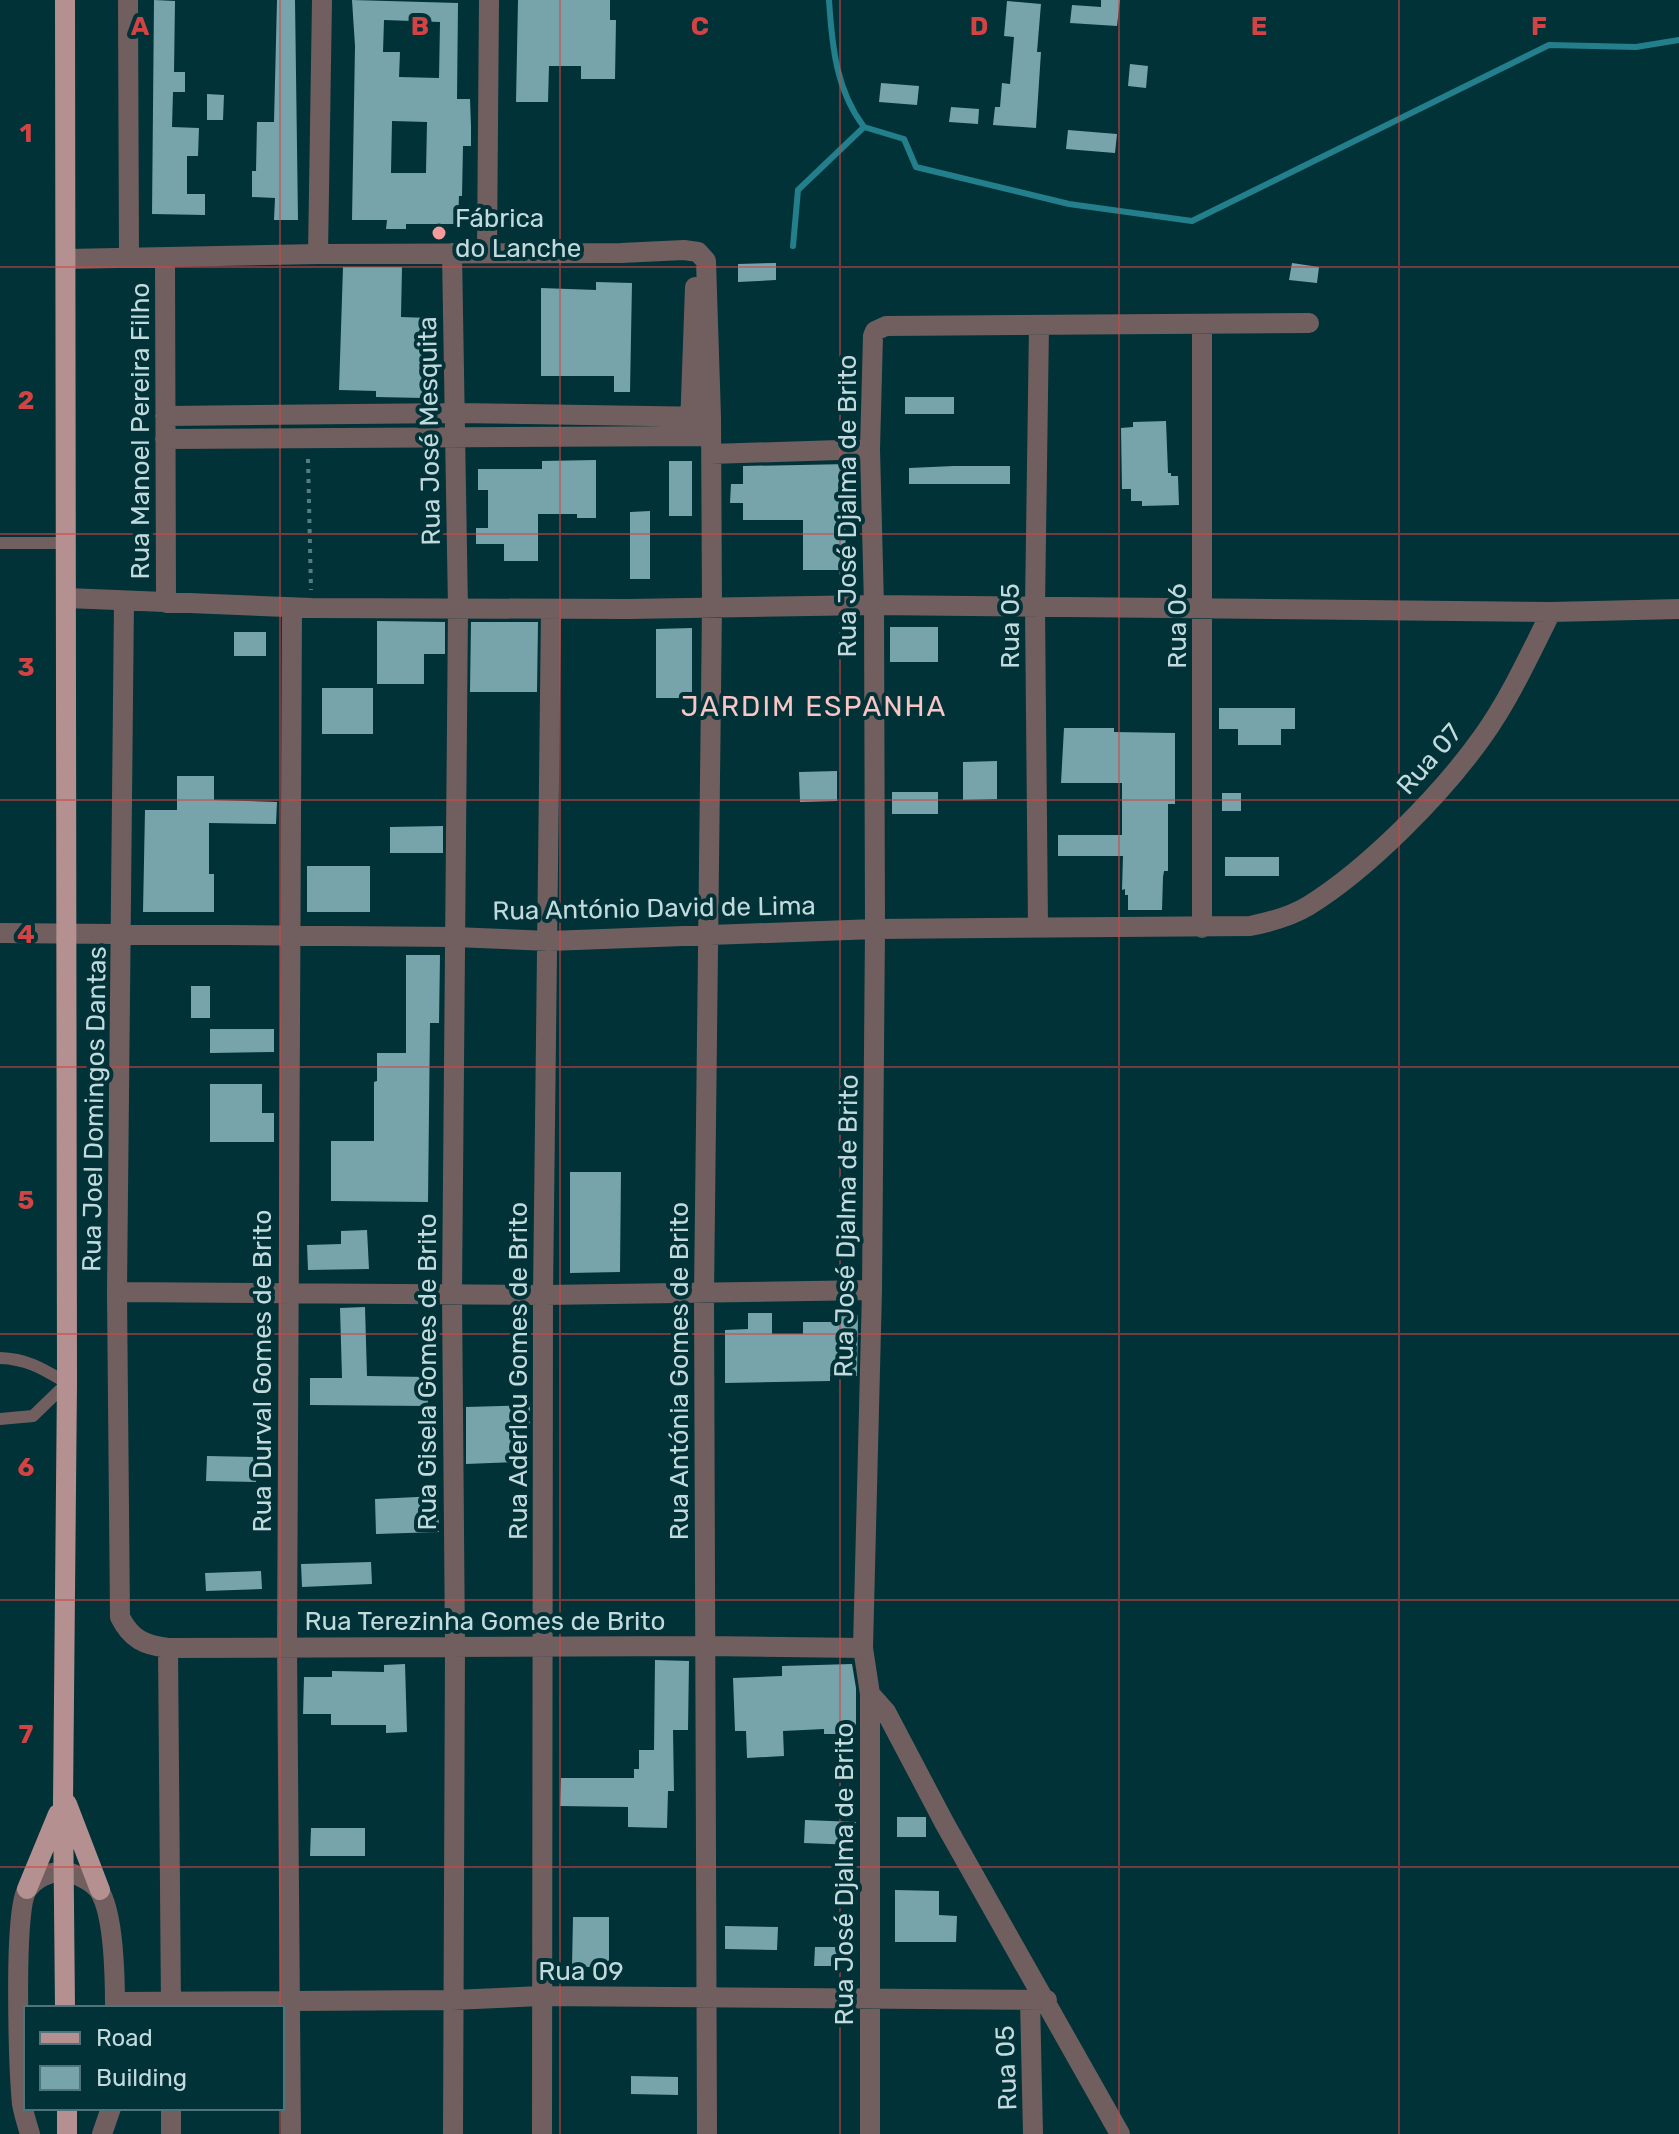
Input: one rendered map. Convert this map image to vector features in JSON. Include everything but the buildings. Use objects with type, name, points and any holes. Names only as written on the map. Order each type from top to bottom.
[{"type":"main road","points":[[65,0],[65,2006]]},
{"type":"main road","points":[[27,1889],[63,1799]]},
{"type":"main road","points":[[63,1799],[100,1890]]},
{"type":"main road","points":[[67,2110],[67,2134]]},
{"type":"street","points":[[128,0],[129,258]]},
{"type":"street","points":[[318,254],[322,0]]},
{"type":"street","points":[[67,259],[487,252],[489,0]]},
{"type":"street","name":"Rua Antónia Gomes de Brito","points":[[487,252],[684,250],[698,252],[707,267],[703,432],[712,607],[704,1294],[707,2134]]},
{"type":"street","name":"Rua José Mesquita","points":[[452,253],[458,609]]},
{"type":"street","name":"Rua Manoel Pereira Filho","points":[[165,258],[166,603]]},
{"type":"street","points":[[1039,325],[1309,323]]},
{"type":"street","name":"Rua José Djalma de Brito","points":[[870,2134],[870,1694],[863,1648],[872,1290],[875,929],[871,342],[875,331],[886,326],[1039,325]]},
{"type":"street","name":"Rua 05","points":[[1038,926],[1035,607],[1039,325]]},
{"type":"street","name":"Rua 06","points":[[1202,325],[1202,928]]},
{"type":"street","points":[[165,416],[455,413],[703,432],[870,449]]},
{"type":"street","points":[[165,439],[455,438],[703,432]]},
{"type":"street","points":[[67,598],[302,608],[874,605],[1551,612],[1679,609]]},
{"type":"street","name":"Rua Joel Domingos Dantas","points":[[120,1617],[117,1292],[124,601]]},
{"type":"street","name":"Rua Durval Gomes de Brito","points":[[291,2134],[287,1647],[291,937],[302,608]]},
{"type":"street","name":"Rua Gisela Gomes de Brito","points":[[453,2134],[455,1648],[452,1294],[458,609]]},
{"type":"street","name":"Rua Aderlou Gomes de Brito","points":[[542,2134],[543,1295],[551,609]]},
{"type":"street","name":"Rua 07","points":[[1306,907],[1338,885],[1402,829],[1441,787],[1483,736],[1518,679],[1551,612]]},
{"type":"street","name":"Rua António David de Lima","points":[[0,933],[454,937],[549,941],[875,929],[1250,926],[1281,919],[1306,907]]},
{"type":"street","points":[[117,1292],[543,1295],[872,1290]]},
{"type":"street","name":"Rua Terezinha Gomes de Brito","points":[[120,1617],[136,1640],[149,1646],[168,1648],[863,1648]]},
{"type":"street","points":[[168,1648],[171,2005]]},
{"type":"street","points":[[870,1694],[886,1712],[1038,2000],[1120,2134]]},
{"type":"street","points":[[30,2134],[10,2064],[23,1900],[27,1889],[40,1877],[49,1873],[76,1874],[100,1890],[112,1946],[115,2005]]},
{"type":"street","name":"Rua 09","points":[[115,2005],[541,1996],[1038,2000]]},
{"type":"street","name":"Rua 05","points":[[1033,2134],[1038,2000]]},
{"type":"street","points":[[102,2134],[110,2110]]},
{"type":"street","points":[[171,2110],[171,2134]]},
{"type":"lane","points":[[0,543],[67,543]]},
{"type":"lane","points":[[0,1358],[19,1358],[67,1383],[33,1416],[0,1419]]},
{"type":"path","points":[[302,608],[307,438]]},
{"type":"waterway","points":[[829,0],[841,83],[864,127]]},
{"type":"waterway","points":[[793,246],[798,190],[864,127],[904,139],[916,167],[1069,204],[1192,221],[1549,45],[1636,47],[1679,40]]},
{"type":"place","name":"Fábrica do Lanche","points":[[439,233]]},
{"type":"district","name":"JARDIM ESPANHA","points":[[814,706]]}]
